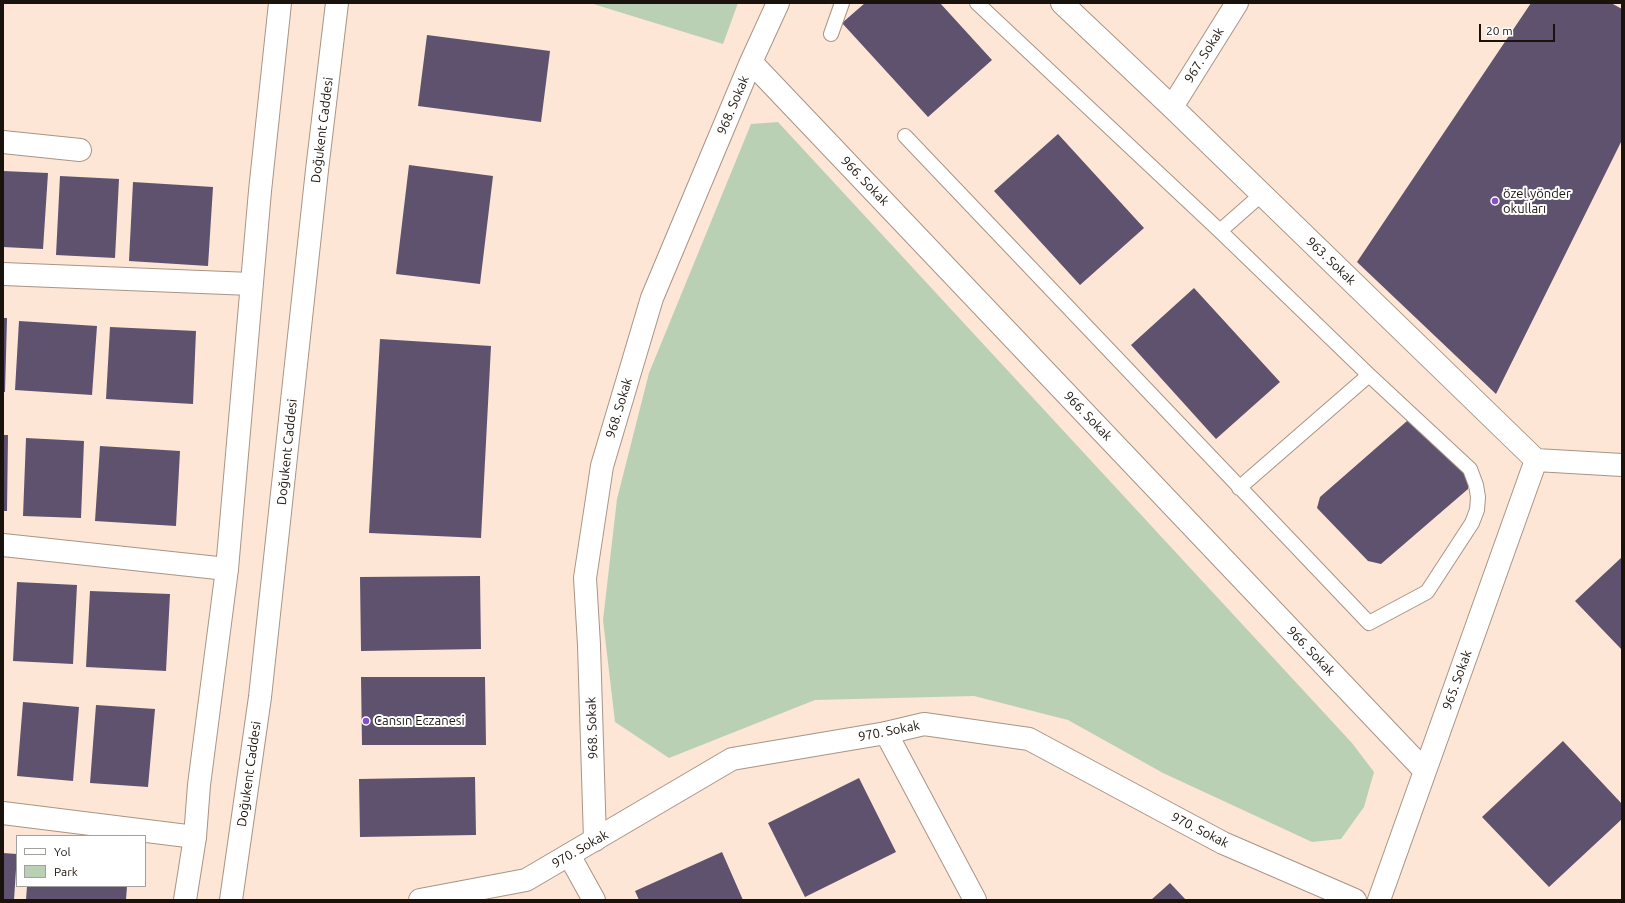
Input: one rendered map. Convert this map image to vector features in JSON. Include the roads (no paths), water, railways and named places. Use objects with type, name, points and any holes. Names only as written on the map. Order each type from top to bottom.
[{"type":"street","points":[[184,900],[195,837],[199,785],[227,569],[251,284],[280,3]]},
{"type":"street","name":"Doğukent Caddesi","points":[[231,900],[260,697],[317,170],[337,3]]},
{"type":"street","name":"968. Sokak","points":[[595,840],[589,645],[585,578],[602,466],[652,298],[751,62],[778,3]]},
{"type":"street","name":"963. Sokak","points":[[1062,3],[1172,107],[1536,460]]},
{"type":"street","name":"967. Sokak","points":[[1172,107],[1237,3]]},
{"type":"street","name":"966. Sokak","points":[[751,62],[1425,771]]},
{"type":"street","points":[[3,142],[80,150]]},
{"type":"street","points":[[3,274],[251,284]]},
{"type":"street","points":[[1536,460],[1622,465]]},
{"type":"street","name":"965. Sokak","points":[[1379,900],[1536,460]]},
{"type":"street","points":[[3,545],[227,569]]},
{"type":"street","name":"970. Sokak","points":[[420,900],[526,880],[732,760],[886,733],[924,724],[1029,739],[1223,844],[1355,900]]},
{"type":"street","points":[[886,733],[975,900]]},
{"type":"street","points":[[3,813],[195,837]]},
{"type":"street","points":[[569,855],[594,900]]},
{"type":"lane","points":[[831,34],[842,3]]},
{"type":"lane","points":[[905,136],[1369,623],[1427,592],[1472,523],[1478,504],[1476,485],[1470,469],[1369,375],[1220,231],[976,3]]},
{"type":"lane","points":[[1220,231],[1262,194]]},
{"type":"lane","points":[[1239,488],[1369,375]]},
{"type":"place","name":"özel yönder okulları","points":[[1495,201]]},
{"type":"place","name":"Cansın Eczanesi","points":[[366,721]]}]
